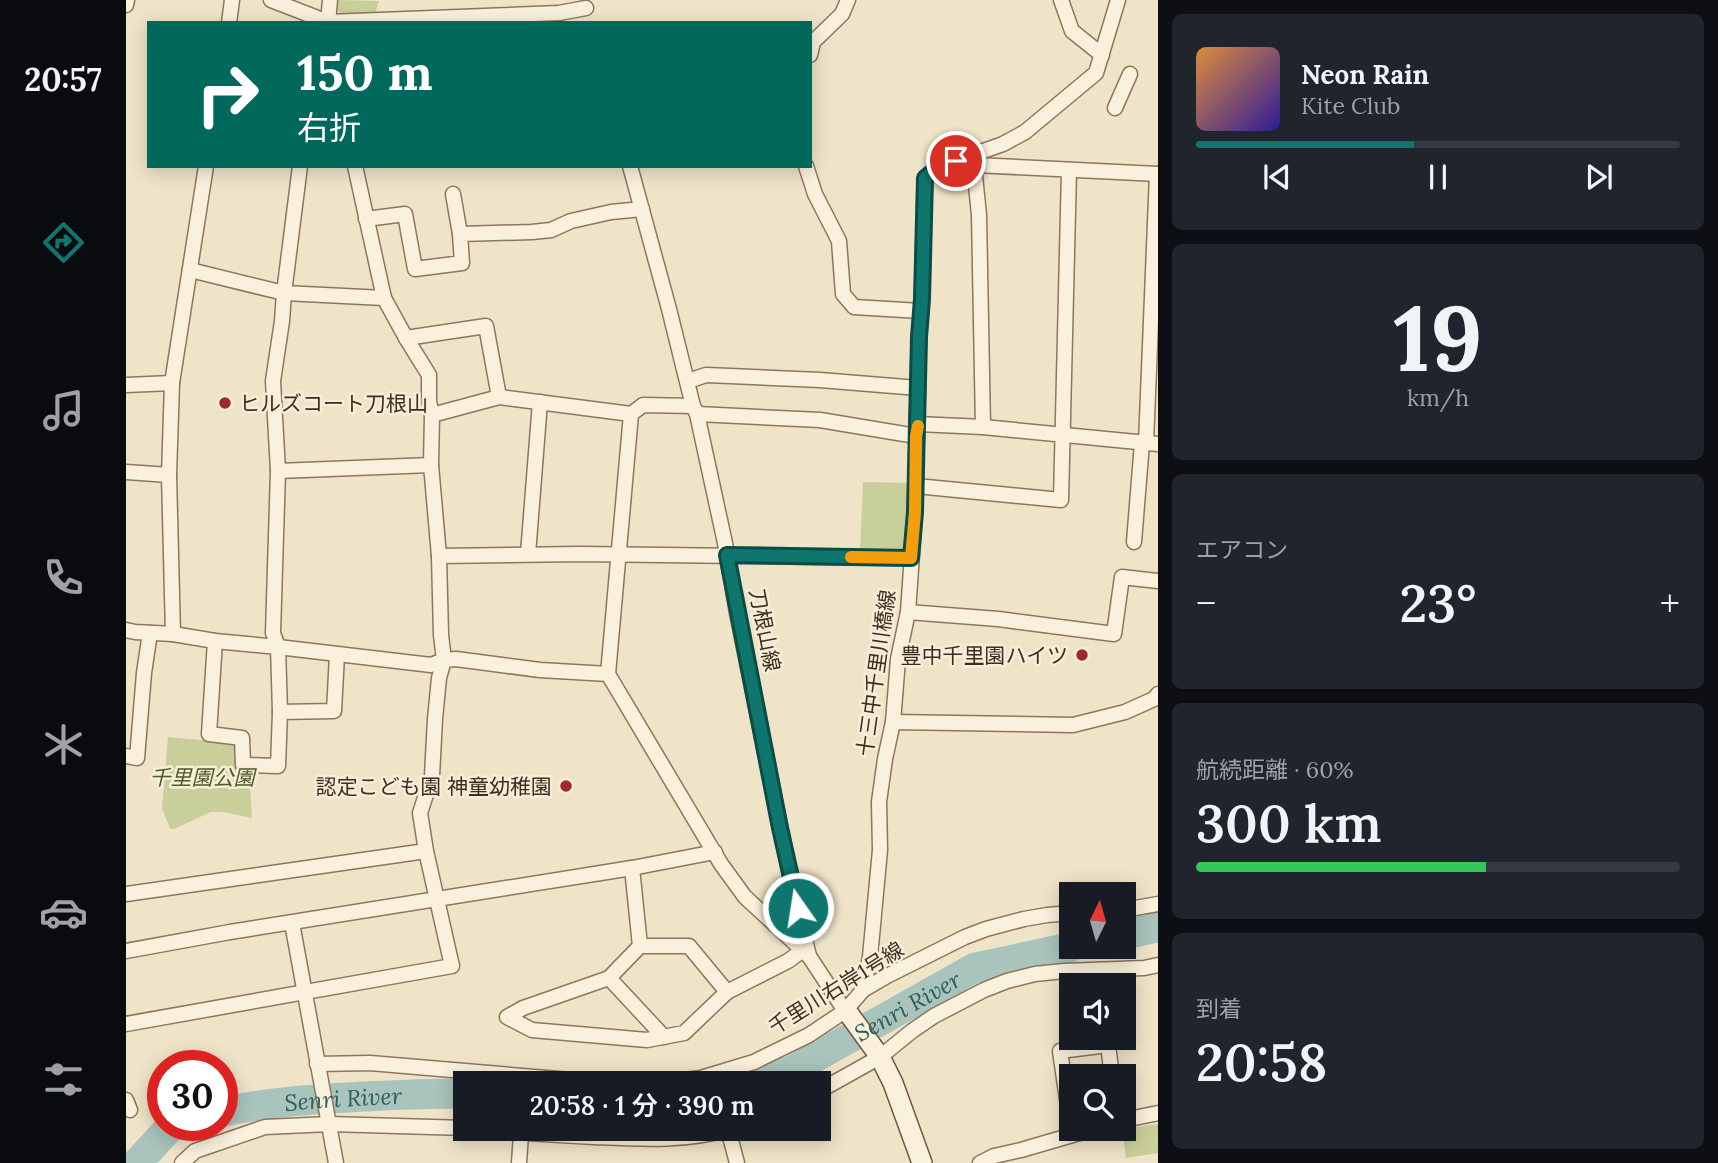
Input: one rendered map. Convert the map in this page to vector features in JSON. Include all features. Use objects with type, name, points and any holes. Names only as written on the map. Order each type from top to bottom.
[{"type":"street","points":[[229,21],[232,0]]},
{"type":"street","points":[[271,0],[325,21]]},
{"type":"street","points":[[328,21],[330,0]]},
{"type":"street","points":[[812,46],[813,42],[842,14],[848,0]]},
{"type":"street","points":[[1061,0],[1072,32],[1102,55]]},
{"type":"street","name":"十三中千里川橋線","points":[[863,990],[870,957],[880,850],[879,802],[893,722],[898,659],[908,612],[915,512],[925,178],[938,167],[974,161],[1025,132],[1096,73],[1118,0]]},
{"type":"street","points":[[354,21],[559,13],[585,4],[590,21]]},
{"type":"street","points":[[1115,108],[1130,74]]},
{"type":"street","points":[[983,428],[979,215],[974,161],[1069,170],[1158,174],[1149,444],[1134,542]]},
{"type":"street","points":[[173,634],[169,475],[172,383],[206,168]]},
{"type":"street","points":[[215,641],[209,734],[242,738],[243,765],[278,766],[280,712],[278,647],[274,633],[278,471],[273,381],[300,168]]},
{"type":"street","points":[[126,1024],[452,966],[426,851],[421,813],[432,776],[439,678],[444,660],[440,635],[439,556],[431,465],[432,415],[429,375],[384,298],[355,168]]},
{"type":"street","name":"刀根山線","points":[[631,168],[695,410],[727,555],[806,953],[847,1012]]},
{"type":"street","points":[[807,168],[815,194],[839,241],[843,294],[853,307],[920,311]]},
{"type":"street","points":[[916,486],[1061,500],[1069,170]]},
{"type":"street","points":[[366,219],[405,214],[415,269],[462,263],[453,194]]},
{"type":"street","points":[[460,234],[551,230],[571,221],[611,212],[642,209]]},
{"type":"street","points":[[190,270],[284,293],[384,298]]},
{"type":"street","points":[[406,338],[486,326],[499,397]]},
{"type":"street","points":[[688,382],[706,375],[918,388]]},
{"type":"street","points":[[126,385],[172,383]]},
{"type":"street","points":[[432,415],[499,397],[631,414],[643,405],[820,419],[917,430],[983,428],[1149,444]]},
{"type":"street","points":[[528,554],[540,402]]},
{"type":"street","points":[[631,414],[608,674],[745,897],[806,953],[727,992],[684,1033],[647,1040],[532,1030],[507,1017],[523,1008],[609,978],[640,946],[689,946],[727,992]]},
{"type":"street","points":[[278,471],[431,465]]},
{"type":"street","points":[[126,472],[169,475]]},
{"type":"street","points":[[439,556],[619,554],[911,558]]},
{"type":"street","points":[[908,612],[998,619],[1114,634],[1122,577],[1158,581]]},
{"type":"street","points":[[126,630],[431,665],[456,659],[540,670],[608,674]]},
{"type":"street","points":[[126,756],[137,758],[150,633]]},
{"type":"street","points":[[280,712],[334,711],[337,654]]},
{"type":"street","points":[[893,722],[1073,725],[1125,712],[1154,699],[1158,694]]},
{"type":"street","points":[[126,894],[426,851]]},
{"type":"street","points":[[126,951],[715,852]]},
{"type":"street","points":[[632,868],[640,946]]},
{"type":"street","points":[[1136,908],[1158,904]]},
{"type":"street","name":"千里川右岸1号線","points":[[724,1071],[754,1062],[808,1035],[847,1012],[863,990],[947,945],[975,933],[1024,919],[1059,914]]},
{"type":"street","points":[[292,923],[337,1163]]},
{"type":"street","points":[[831,1084],[934,1016],[1007,981],[1035,974],[1158,965]]},
{"type":"street","points":[[609,978],[664,1037]]},
{"type":"street","points":[[847,1012],[878,1055],[893,1083],[922,1163]]},
{"type":"street","points":[[1062,1064],[1060,1051],[1108,1045],[1110,1064]]},
{"type":"street","points":[[317,1064],[370,1063],[464,1071]]},
{"type":"street","points":[[1136,1117],[1158,1113]]},
{"type":"street","points":[[182,1163],[195,1151],[265,1127],[330,1124],[453,1126]]},
{"type":"street","points":[[980,1163],[1059,1135]]},
{"type":"street","points":[[519,1163],[521,1141]]},
{"type":"street","points":[[731,1141],[737,1163]]},
{"type":"green space","points":[[337,0],[379,1],[375,14],[342,15],[336,9]]},
{"type":"green space","points":[[863,482],[909,483],[907,546],[904,553],[860,551]]},
{"type":"green space","name":"千里園公園","points":[[168,737],[233,743],[238,748],[240,772],[249,773],[252,818],[211,812],[170,829],[162,808]]},
{"type":"green space","points":[[1158,1124],[1158,1153],[1126,1158],[1124,1141],[1136,1141],[1136,1127]]},
{"type":"waterway","name":"Senri River","points":[[1136,932],[1158,927]]},
{"type":"waterway","name":"Senri River","points":[[791,1071],[974,968],[1059,950]]},
{"type":"waterway","name":"Senri River","points":[[238,1109],[316,1099],[453,1094]]},
{"type":"waterway","name":"Senri River","points":[[137,1163],[157,1141]]},
{"type":"slow traffic","points":[[851,557],[911,558],[918,426]]},
{"type":"place","name":"ヒルズコート刀根山","points":[[225,403]]},
{"type":"place","name":"豊中千里園ハイツ","points":[[1082,655]]},
{"type":"place","name":"認定こども園 神童幼稚園","points":[[566,786]]},
{"type":"route","points":[[798,908],[727,555],[911,558],[915,512],[925,178],[938,167],[956,161]]}]
